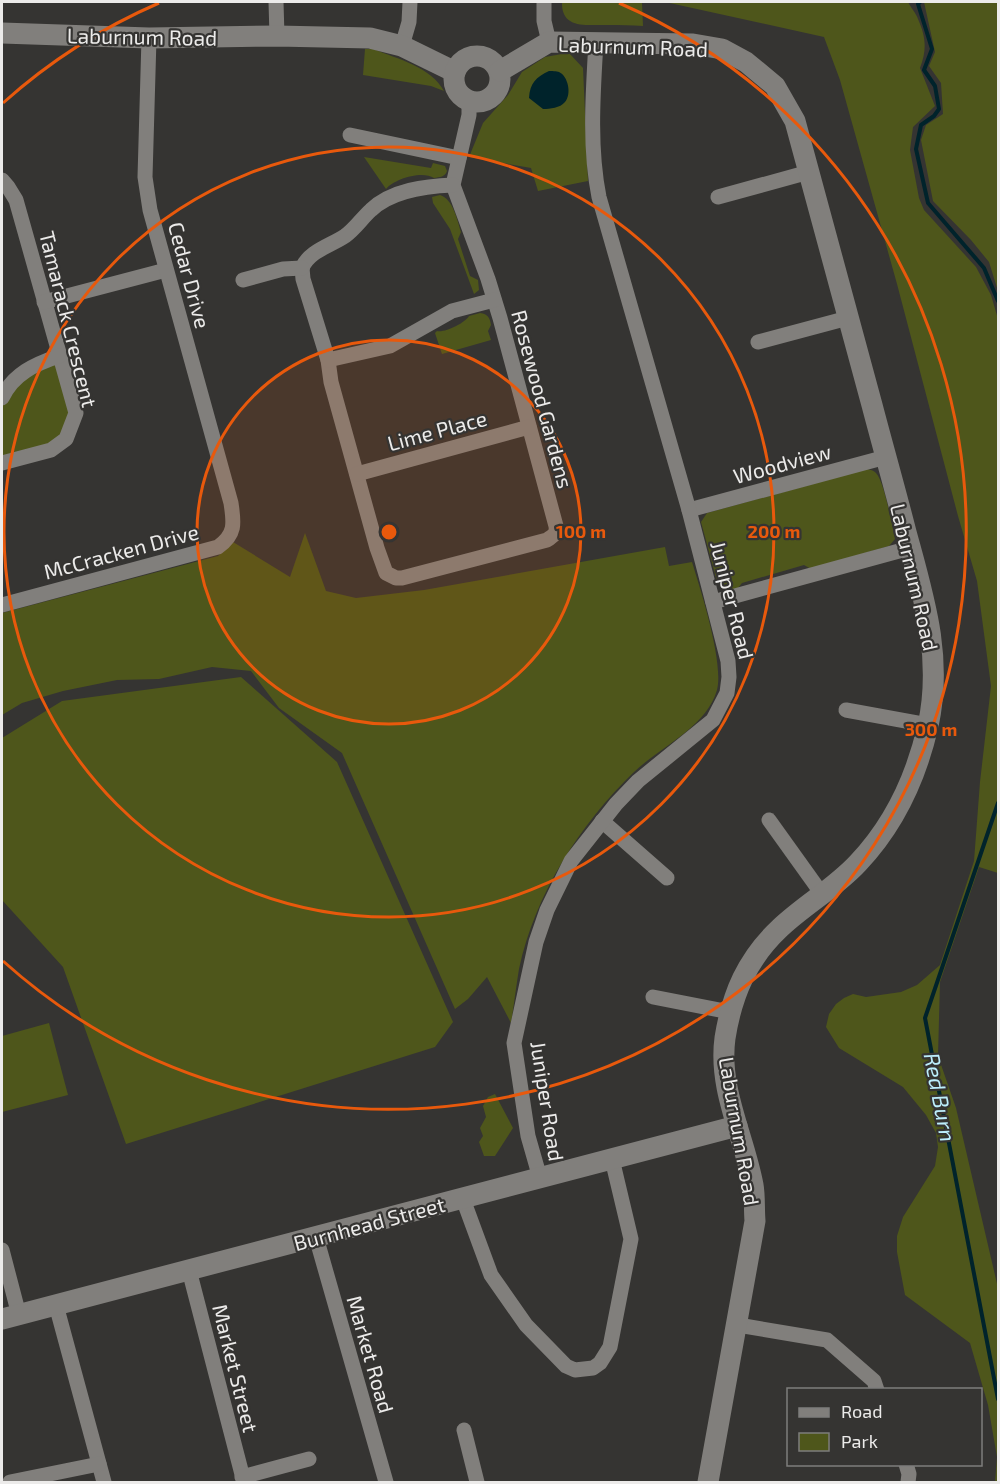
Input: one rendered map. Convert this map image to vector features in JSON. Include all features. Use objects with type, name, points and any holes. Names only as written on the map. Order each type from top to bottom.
[{"type":"street","points":[[276,2],[277,36]]},
{"type":"street","points":[[402,46],[409,22],[410,2]]},
{"type":"street","points":[[544,2],[544,21],[549,42]]},
{"type":"street","name":"Laburnum Road","points":[[2,33],[149,38],[277,36],[370,38],[402,46],[455,72]]},
{"type":"street","name":"Cedar Drive","points":[[149,38],[145,177],[150,210],[231,503],[233,518]]},
{"type":"street","name":"Laburnum Road","points":[[500,71],[549,42],[693,44],[722,49],[746,62],[775,86],[795,121],[930,628],[933,650],[932,698],[928,725],[914,777],[902,803],[881,836],[857,864],[779,929],[754,957],[736,989],[730,1012],[725,1042],[726,1071],[731,1106],[753,1185],[755,1221],[708,1482]]},
{"type":"street","name":"Juniper Road","points":[[540,1178],[528,1136],[514,1043],[531,963],[547,910],[571,861],[602,821],[638,781],[713,720],[727,693],[729,677],[728,661],[689,510],[596,179],[593,97],[596,42]]},
{"type":"street","points":[[473,56],[481,56],[488,58],[500,71],[500,84],[491,98],[476,102],[469,100],[458,90],[455,83],[455,72],[460,63],[473,56]]},
{"type":"street","points":[[243,280],[283,269],[302,268],[308,258],[346,235],[382,201],[413,190],[453,185],[469,115],[469,100]]},
{"type":"street","points":[[350,135],[459,158]]},
{"type":"street","points":[[718,197],[809,172]]},
{"type":"street","name":"Tamarack Crescent","points":[[2,180],[16,200],[76,413],[66,440],[51,450],[2,463]]},
{"type":"street","name":"Rosewood Gardens","points":[[302,268],[303,279],[328,360],[331,382],[386,573],[396,578],[547,540],[556,532],[556,526],[494,300],[453,185]]},
{"type":"street","points":[[44,302],[166,270]]},
{"type":"street","points":[[328,360],[390,346],[452,311],[494,300]]},
{"type":"street","points":[[758,342],[848,318]]},
{"type":"street","points":[[2,398],[7,386],[26,369],[59,356]]},
{"type":"street","name":"Lime Place","points":[[357,474],[529,427]]},
{"type":"street","name":"Woodview","points":[[689,510],[886,457]]},
{"type":"street","name":"McCracken Drive","points":[[2,605],[218,546],[227,540],[233,518]]},
{"type":"street","points":[[713,602],[910,548]]},
{"type":"street","points":[[846,710],[928,725]]},
{"type":"street","points":[[769,820],[822,894]]},
{"type":"street","points":[[602,821],[667,878]]},
{"type":"street","points":[[653,997],[730,1012]]},
{"type":"street","name":"Burnhead Street","points":[[10,1317],[737,1126]]},
{"type":"street","points":[[463,1198],[491,1275],[526,1325],[566,1366],[575,1370],[592,1368],[600,1363],[610,1347],[631,1239],[612,1159]]},
{"type":"street","name":"Market Road","points":[[316,1237],[386,1482]]},
{"type":"street","points":[[2,1250],[10,1317]]},
{"type":"street","name":"Market Street","points":[[189,1270],[243,1480],[309,1459]]},
{"type":"street","points":[[56,1305],[104,1482]]},
{"type":"street","points":[[738,1325],[827,1340],[874,1381],[877,1388]]},
{"type":"street","points":[[464,1430],[477,1482]]},
{"type":"street","points":[[10,1482],[99,1464]]},
{"type":"street","points":[[907,1466],[908,1482]]},
{"type":"green space","points":[[562,2],[642,3],[643,26],[586,25],[571,22],[566,18]]},
{"type":"green space","points":[[665,2],[908,2],[923,32],[925,49],[920,68],[935,106],[913,127],[910,150],[919,198],[924,210],[976,267],[991,295],[998,319],[998,873],[979,867],[940,982],[938,1056],[956,1108],[998,1288],[998,1482],[995,1482],[997,1457],[988,1405],[970,1343],[905,1295],[897,1252],[897,1236],[903,1217],[935,1166],[938,1147],[936,1133],[926,1115],[903,1087],[839,1048],[826,1027],[829,1014],[844,998],[853,994],[866,997],[901,992],[917,985],[940,965],[974,861],[991,686],[977,581],[840,80],[824,37]]},
{"type":"green space","points":[[924,2],[998,2],[998,291],[989,262],[933,201],[921,140],[926,125],[943,114],[941,83],[929,66],[935,52]]},
{"type":"green space","points":[[365,49],[373,49],[413,65],[431,76],[444,91],[431,86],[363,75]]},
{"type":"green space","points":[[570,54],[583,68],[588,181],[538,191],[531,168],[469,157],[483,123],[508,95],[522,72],[545,57]]},
{"type":"green space","points":[[364,157],[431,168],[433,163],[445,166],[447,171],[444,176],[434,178],[423,175],[408,177],[395,182],[386,189]]},
{"type":"green space","points":[[440,195],[448,201],[456,216],[461,232],[458,239],[470,276],[478,280],[479,290],[474,294],[450,229],[433,203],[432,197]]},
{"type":"green space","points":[[480,313],[487,315],[490,320],[491,325],[488,331],[491,340],[442,354],[435,333],[454,327],[469,316]]},
{"type":"green space","points":[[59,356],[76,413],[66,439],[2,463],[2,398],[7,386]]},
{"type":"green space","points":[[867,469],[876,473],[885,494],[895,539],[889,546],[811,569],[804,565],[742,583],[738,588],[729,590],[718,585],[701,522],[707,513]]},
{"type":"green space","points":[[305,533],[326,591],[356,598],[424,590],[665,547],[669,566],[692,562],[715,645],[717,690],[703,715],[693,726],[634,772],[614,792],[578,837],[562,862],[548,887],[526,941],[519,969],[511,1023],[487,977],[468,999],[455,1009],[342,753],[279,708],[251,671],[212,667],[159,679],[117,680],[63,691],[22,703],[2,715],[2,613],[218,556],[233,542],[290,577]]},
{"type":"green space","points":[[241,677],[337,762],[453,1022],[435,1047],[126,1144],[63,967],[2,900],[2,738],[62,701]]},
{"type":"green space","points":[[49,1023],[68,1095],[2,1112],[2,1036]]},
{"type":"green space","points":[[495,1094],[513,1128],[495,1156],[484,1156],[479,1142],[483,1136],[480,1128],[486,1117],[483,1106],[488,1097]]},
{"type":"water","points":[[549,71],[559,72],[565,77],[568,94],[565,102],[560,106],[543,109],[529,98],[534,81]]},
{"type":"waterway","name":"Red Burn","points":[[920,2],[918,4],[932,49],[924,70],[935,86],[939,109],[934,116],[921,125],[916,149],[928,203],[984,268],[998,301]]},
{"type":"waterway","name":"Red Burn","points":[[998,803],[925,1018],[998,1399]]}]
